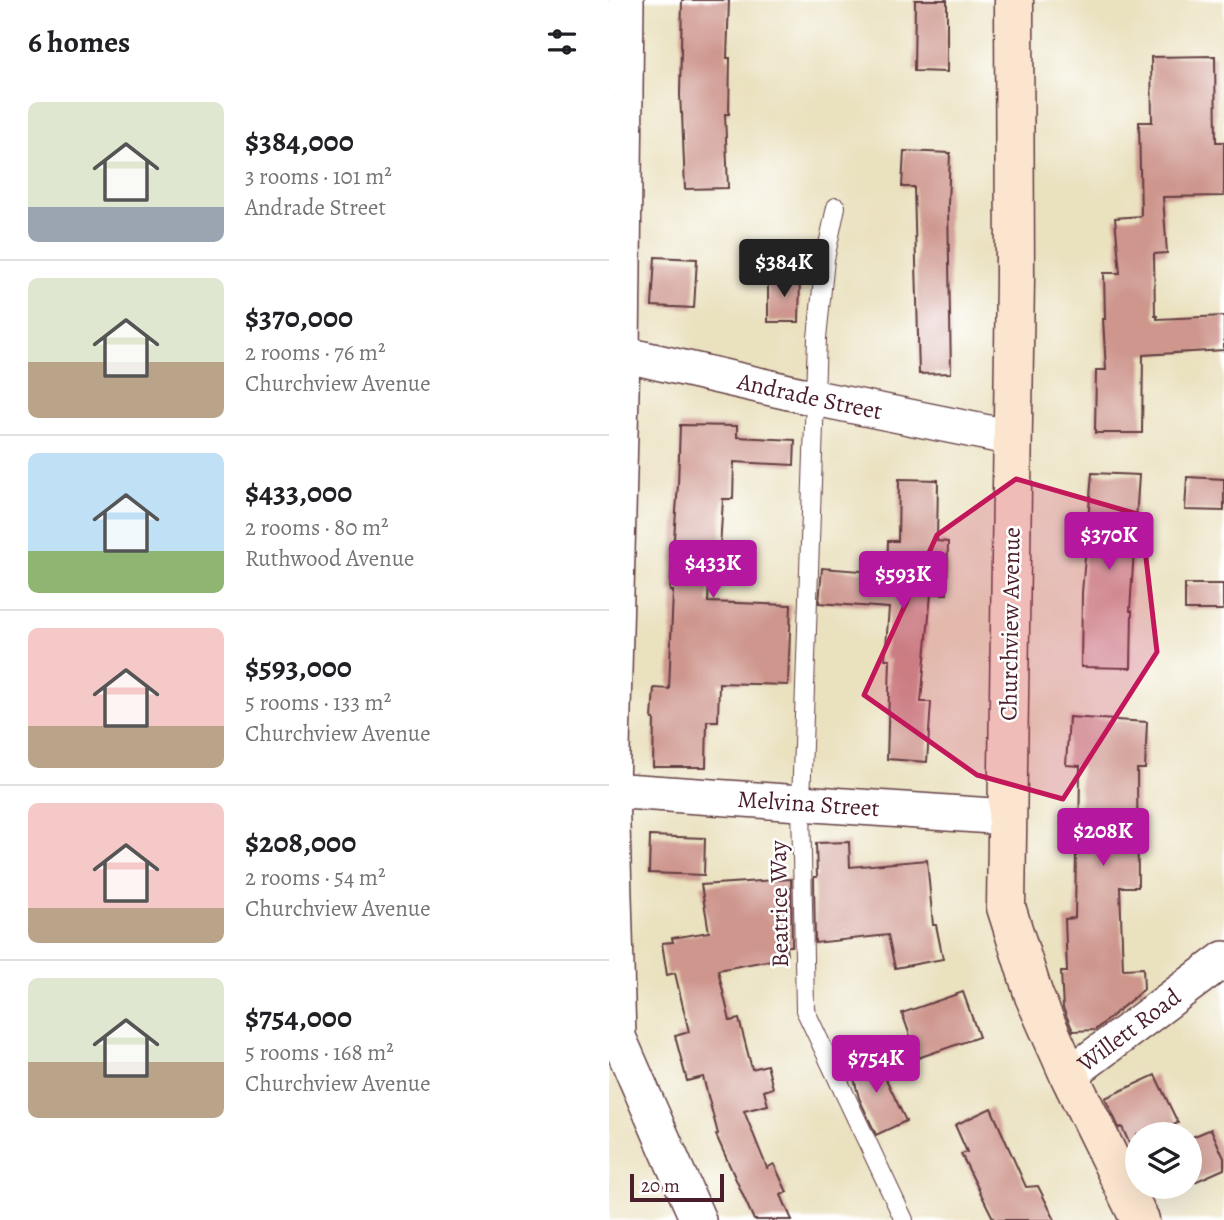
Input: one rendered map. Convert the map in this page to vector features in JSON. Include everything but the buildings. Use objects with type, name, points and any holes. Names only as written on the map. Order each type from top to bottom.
[{"type":"street","points":[[626,0],[615,352],[610,790],[618,1037],[698,1220]]},
{"type":"street","name":"Churchview Avenue","points":[[1014,0],[1015,279],[1006,907],[1034,996],[1069,1075],[1140,1220]]},
{"type":"street","name":"Andrade Street","points":[[615,352],[815,398],[1013,438]]},
{"type":"street","name":"Melvina Street","points":[[610,790],[1007,817]]},
{"type":"street","name":"Willett Road","points":[[1069,1075],[1224,959]]},
{"type":"lane","name":"Beatrice Way","points":[[836,207],[825,259],[817,338],[801,803],[805,1010],[904,1220]]},
{"type":"highlighted area","points":[[1016,479],[1141,515],[1157,652],[1063,799],[977,775],[864,695],[937,535]]}]
